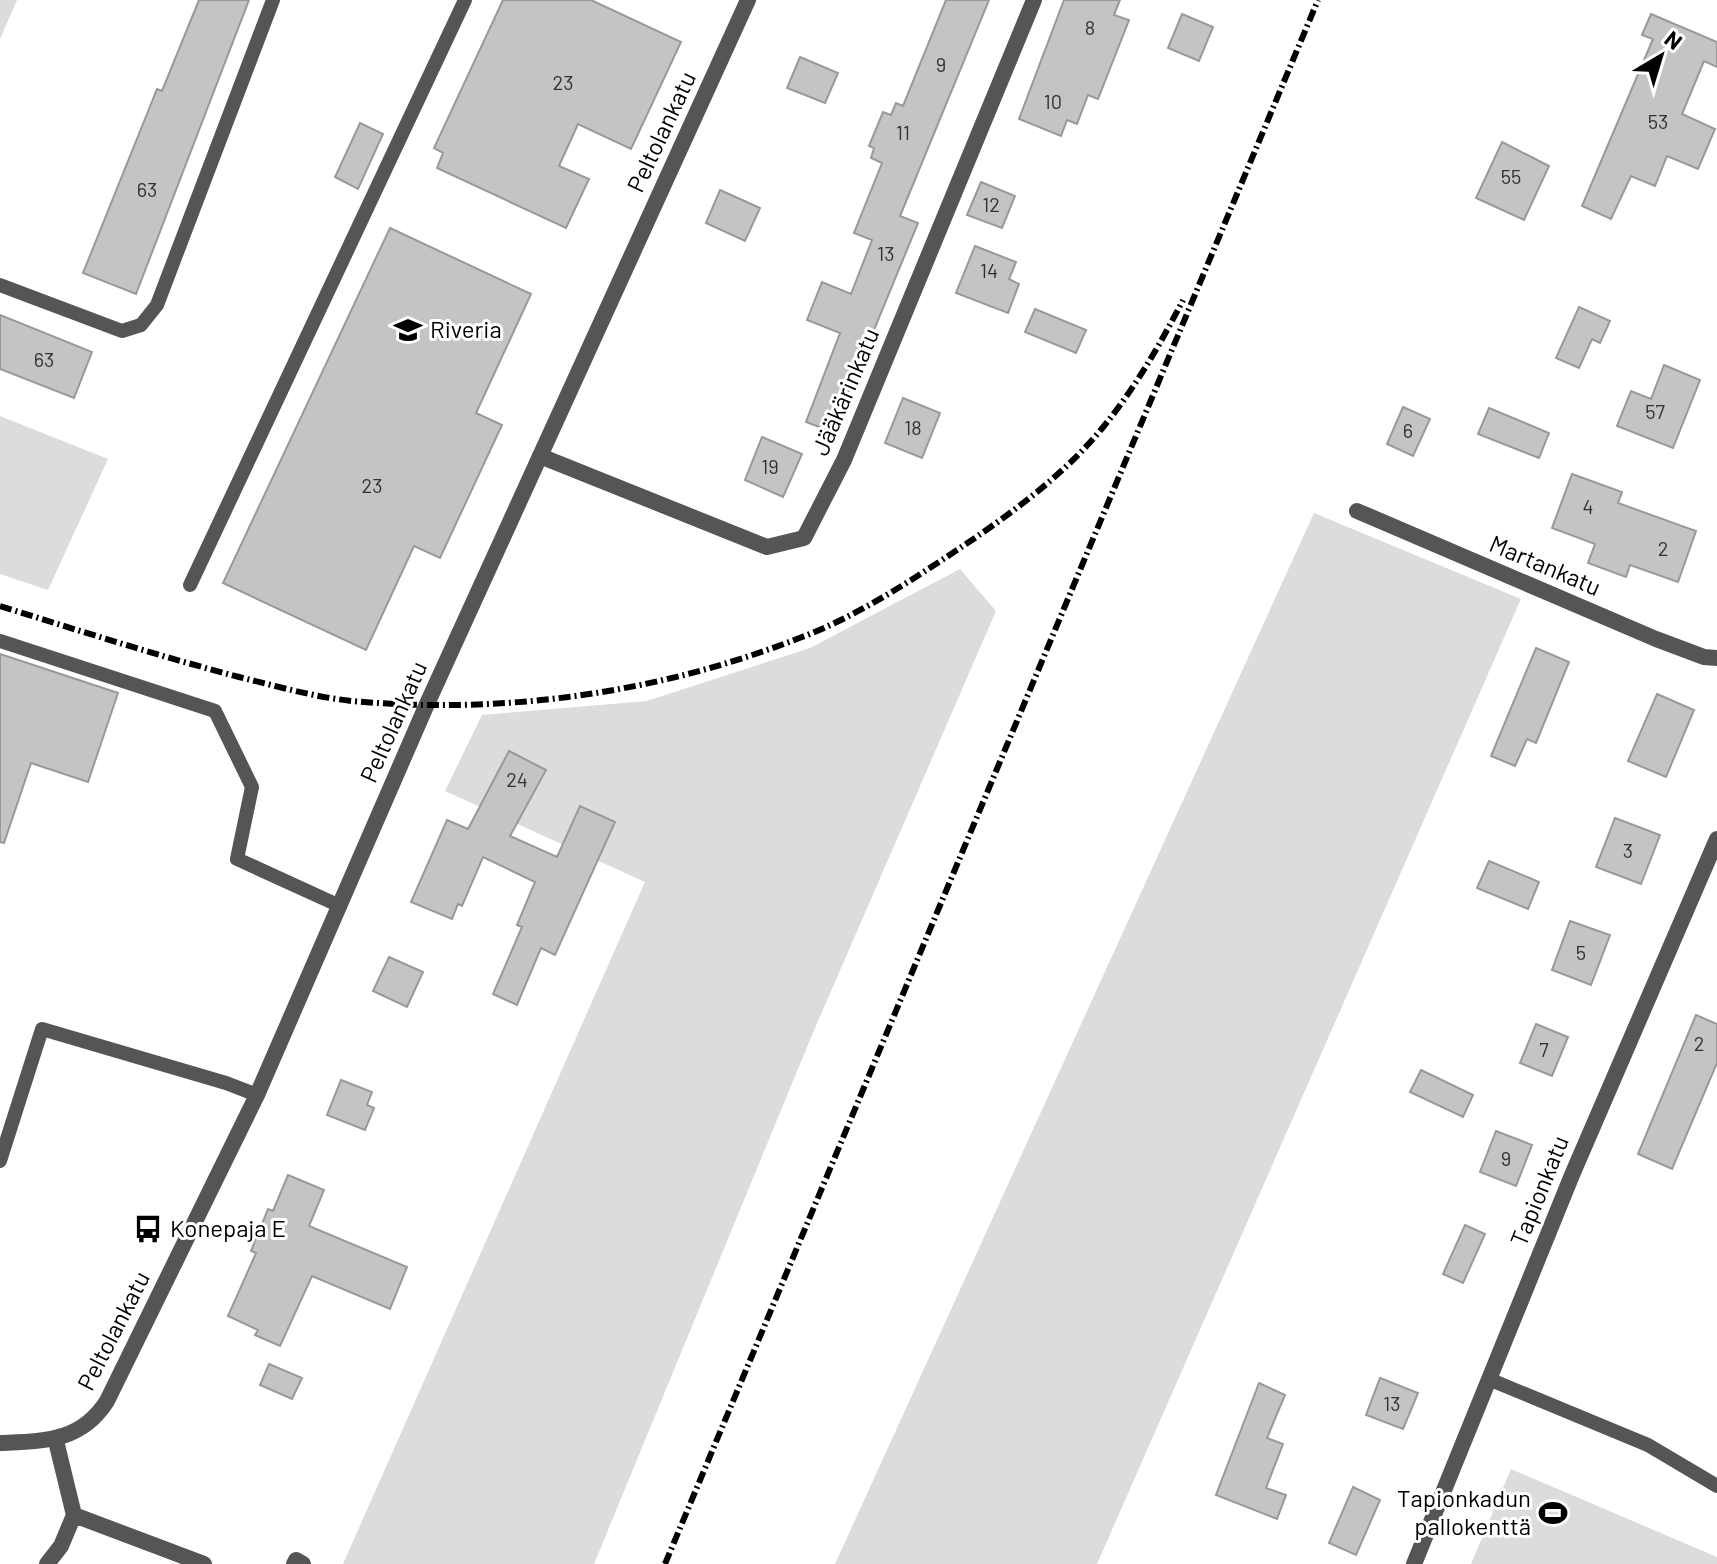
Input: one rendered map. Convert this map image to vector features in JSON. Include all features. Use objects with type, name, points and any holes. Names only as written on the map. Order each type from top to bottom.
[{"type":"street","name":"Peltolankatu","points":[[56,1441],[76,1433],[98,1416],[107,1401],[257,1095],[540,456],[748,0]]},
{"type":"street","name":"Jääkärinkatu","points":[[540,456],[767,547],[804,538],[844,460],[1034,0]]},
{"type":"street","name":"Martankatu","points":[[1357,511],[1656,639],[1704,657],[1717,658]]},
{"type":"street","name":"Tapionkatu","points":[[1414,1564],[1572,1175],[1717,839]]},
{"type":"street","points":[[0,1443],[56,1441],[74,1515],[61,1546],[47,1564]]},
{"type":"street","points":[[74,1515],[204,1564]]},
{"type":"street","points":[[294,1564],[296,1560],[303,1564]]},
{"type":"lane","points":[[0,285],[122,331],[141,325],[157,305],[273,0]]},
{"type":"lane","points":[[190,585],[465,0]]},
{"type":"lane","points":[[0,641],[215,711],[252,787],[237,859],[340,906]]},
{"type":"lane","points":[[0,1161],[42,1029],[257,1095]]},
{"type":"lane","points":[[1491,1380],[1648,1445],[1717,1486]]},
{"type":"shaded area","points":[[0,0],[17,0],[0,39]]},
{"type":"shaded area","points":[[0,416],[108,459],[48,590],[0,574]]},
{"type":"shaded area","points":[[1314,513],[1521,599],[1097,1564],[835,1564]]},
{"type":"shaded area","points":[[960,569],[996,611],[812,1035],[594,1564],[343,1564],[645,882],[445,791],[482,715],[647,701],[810,648]]},
{"type":"shaded area","name":"Tapionkadun pallokenttä","points":[[1511,1469],[1717,1557],[1717,1564],[1471,1564]]},
{"type":"building","points":[[199,0],[249,0],[136,294],[83,273],[157,89],[162,91]]},
{"type":"building","points":[[503,0],[591,0],[681,42],[631,149],[578,124],[559,166],[589,179],[566,228],[437,168],[443,153],[434,148]]},
{"type":"building","points":[[946,0],[989,0],[900,216],[918,223],[832,432],[806,422],[840,333],[807,320],[822,282],[851,294],[872,240],[854,233],[882,163],[871,158],[874,148],[869,146],[883,112],[891,115],[896,103],[903,106]]},
{"type":"building","points":[[1064,0],[1120,0],[1114,15],[1129,20],[1098,99],[1088,95],[1077,124],[1067,120],[1061,136],[1019,119]]},
{"type":"building","points":[[1182,14],[1213,27],[1199,61],[1168,48]]},
{"type":"building","points":[[1651,14],[1717,42],[1717,67],[1704,61],[1682,114],[1715,129],[1698,169],[1667,156],[1655,186],[1631,176],[1611,219],[1582,206],[1653,39],[1642,35]]},
{"type":"building","points":[[800,57],[838,73],[825,103],[787,88]]},
{"type":"building","points":[[360,123],[383,134],[358,189],[335,177]]},
{"type":"building","points":[[1502,142],[1549,166],[1524,220],[1476,198]]},
{"type":"building","points":[[981,182],[1015,196],[1002,228],[967,215]]},
{"type":"building","points":[[720,190],[760,208],[745,241],[706,223]]},
{"type":"building","points":[[390,228],[531,294],[476,413],[502,425],[440,558],[414,546],[366,650],[223,583]]},
{"type":"building","points":[[975,246],[1016,262],[1009,279],[1019,284],[1008,313],[956,293]]},
{"type":"building","points":[[1579,307],[1610,321],[1600,343],[1592,339],[1579,368],[1556,358]]},
{"type":"building","points":[[1035,309],[1086,330],[1076,353],[1025,332]]},
{"type":"building","points":[[0,315],[92,352],[74,398],[0,369]]},
{"type":"building","points":[[1664,365],[1700,380],[1673,448],[1617,426],[1631,391],[1651,399]]},
{"type":"building","points":[[903,398],[940,413],[922,458],[885,443]]},
{"type":"building","points":[[1403,407],[1430,419],[1413,456],[1387,444]]},
{"type":"building","points":[[1489,408],[1549,433],[1539,458],[1478,434]]},
{"type":"building","points":[[762,437],[802,454],[783,497],[745,480]]},
{"type":"building","points":[[1572,474],[1622,492],[1618,503],[1696,531],[1678,582],[1630,565],[1626,577],[1588,563],[1595,544],[1552,528]]},
{"type":"building","points":[[1536,648],[1569,662],[1536,743],[1527,739],[1515,766],[1491,756]]},
{"type":"building","points":[[0,654],[118,693],[88,782],[31,763],[4,843],[0,842]]},
{"type":"building","points":[[1657,694],[1694,710],[1666,777],[1628,761]]},
{"type":"building","points":[[509,751],[546,770],[510,836],[557,857],[580,806],[615,822],[555,955],[541,948],[517,1005],[493,994],[522,927],[517,925],[535,882],[483,857],[462,906],[458,904],[452,919],[411,902],[447,820],[468,829]]},
{"type":"building","points":[[1615,818],[1660,835],[1641,884],[1596,867]]},
{"type":"building","points":[[1489,861],[1539,882],[1528,909],[1477,888]]},
{"type":"building","points":[[1570,921],[1610,935],[1591,985],[1552,970]]},
{"type":"building","points":[[389,957],[423,972],[407,1007],[373,991]]},
{"type":"building","points":[[1696,1015],[1717,1024],[1717,1063],[1672,1169],[1638,1154]]},
{"type":"building","points":[[1536,1024],[1568,1037],[1552,1076],[1520,1063]]},
{"type":"building","points":[[1421,1070],[1473,1095],[1463,1117],[1410,1092]]},
{"type":"building","points":[[341,1080],[372,1092],[367,1105],[374,1108],[365,1130],[327,1115]]},
{"type":"building","points":[[1496,1131],[1532,1145],[1516,1186],[1480,1172]]},
{"type":"building","points":[[288,1175],[324,1190],[309,1226],[407,1267],[390,1309],[312,1276],[280,1346],[255,1335],[258,1330],[228,1316],[256,1253],[251,1251],[268,1209],[273,1211]]},
{"type":"building","points":[[1465,1225],[1485,1234],[1463,1283],[1443,1274]]},
{"type":"building","points":[[269,1364],[302,1378],[292,1399],[260,1385]]},
{"type":"building","points":[[1380,1378],[1418,1393],[1403,1429],[1366,1415]]},
{"type":"building","points":[[1259,1383],[1285,1395],[1267,1438],[1283,1444],[1266,1488],[1286,1495],[1277,1519],[1216,1495]]},
{"type":"building","points":[[1353,1487],[1380,1500],[1356,1555],[1329,1543]]},
{"type":"railway","points":[[665,1564],[1318,0]]},
{"type":"railway","points":[[0,606],[209,669],[295,691],[352,701],[409,705],[524,702],[637,686],[693,673],[802,637],[845,618],[927,570],[1021,504],[1057,475],[1104,426],[1147,365],[1183,300]]},
{"type":"place","name":"Riveria","points":[[408,330]]},
{"type":"place","name":"Konepaja E","points":[[148,1229]]},
{"type":"place","name":"Tapionkadun pallokenttä","points":[[1553,1513]]}]
